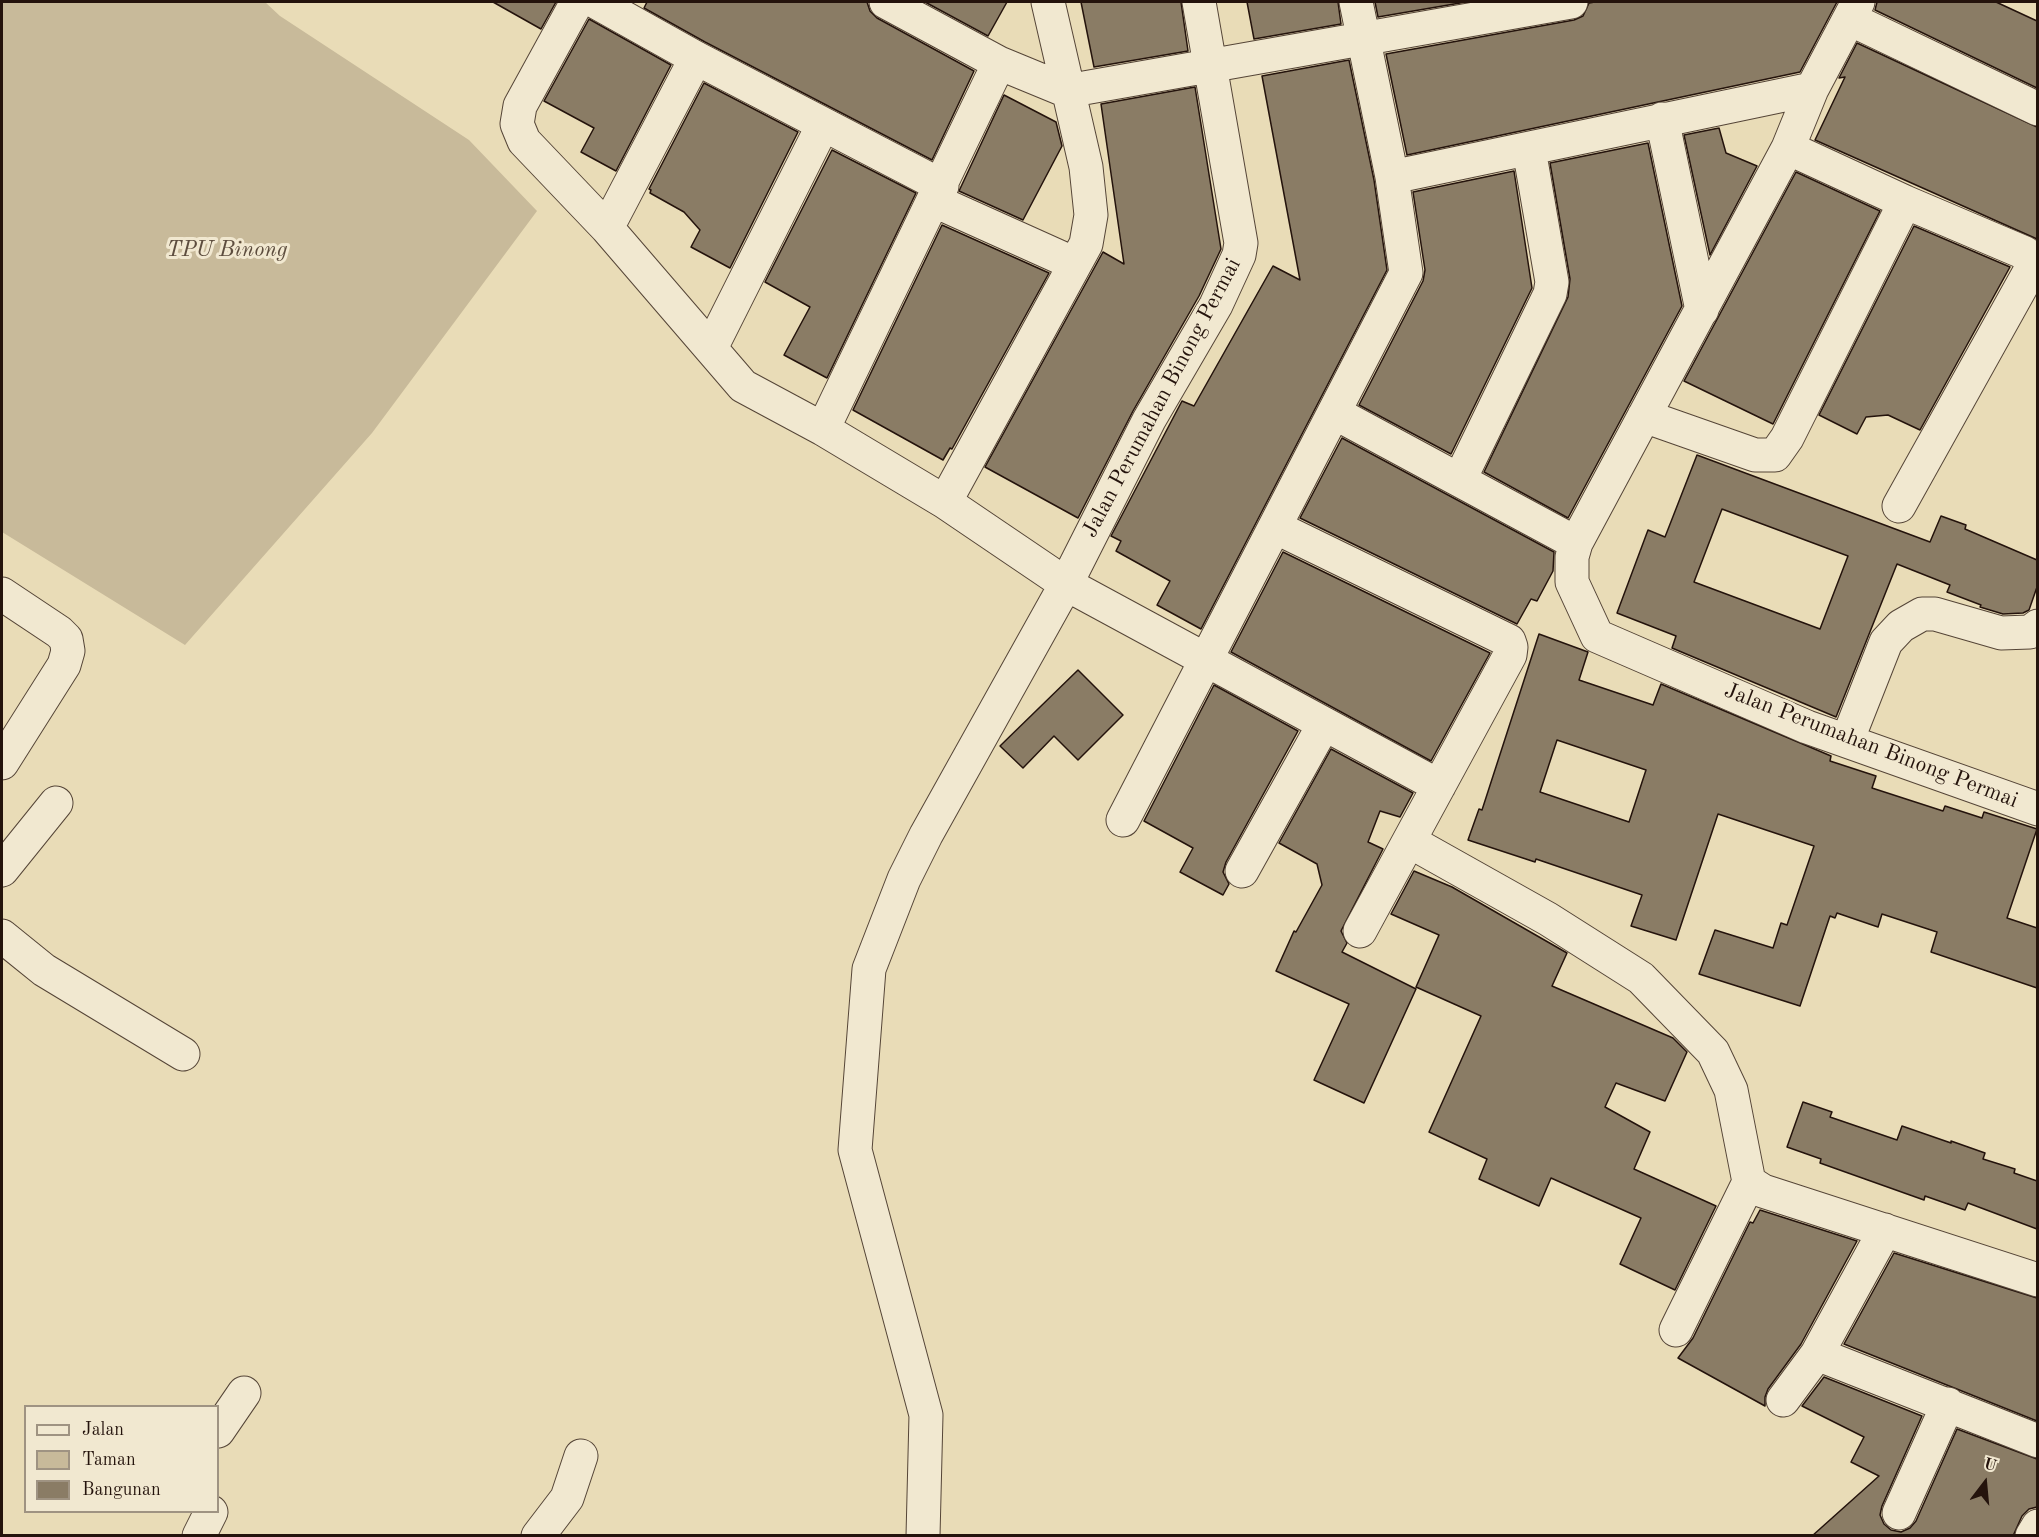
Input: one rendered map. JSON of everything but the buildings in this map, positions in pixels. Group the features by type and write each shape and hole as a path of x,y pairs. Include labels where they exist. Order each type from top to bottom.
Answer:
{"street":[{"path":"578,2 520,106 517,124 524,141 607,228 743,386 823,429 945,502 1066,584 1205,662 1439,786"},
{"path":"596,2 823,125 938,193 1075,264"},
{"path":"886,2 999,63 1067,91 1571,2"},
{"path":"945,502 1086,244 1091,215 1086,167 1048,2"},
{"name":"Jalan Perumahan Binong Permai","path":"923,1536 926,1415 855,1150 869,969 913,861 1066,584 1149,420 1216,304 1239,255 1241,243 1212,66 1199,2"},
{"path":"1123,820 1406,273 1392,177 1356,2"},
{"path":"1854,10 2037,109"},
{"name":"Jalan Perumahan Binong Permai","path":"1854,10 1812,89 1788,148 1576,543 1572,557 1572,582 1597,636 1808,727 2037,809"},
{"path":"607,228 696,58"},
{"path":"823,429 999,63"},
{"path":"1392,177 1812,89"},
{"path":"1662,119 1701,310"},
{"path":"711,348 823,125"},
{"path":"1788,148 1905,202 2025,253 2034,272 1899,506"},
{"path":"1460,479 1550,294 1552,282 1529,149"},
{"path":"1644,416 1755,455 1775,454 1787,438 1905,202"},
{"path":"1335,412 1576,543"},
{"path":"1275,527 1509,641 1510,655 1360,931"},
{"path":"2,594 59,632 66,639 68,651 64,665 2,763"},
{"path":"1847,741 1886,642 1900,626 1922,614 1935,614 2001,633 2030,632 2037,626"},
{"path":"1242,871 1324,724"},
{"path":"2,870 57,803"},
{"path":"1409,841 1548,919 1641,978 1713,1052 1731,1090 1749,1182 1676,1330"},
{"path":"2,936 44,970 183,1053"},
{"path":"1749,1182 1763,1191 2037,1280"},
{"path":"1783,1400 1817,1354 1885,1230"},
{"path":"1817,1354 2037,1441"},
{"path":"219,1430 244,1393"},
{"path":"1899,1513 1948,1404"},
{"path":"538,1536 567,1498 581,1456"},
{"path":"199,1536 210,1513"},
{"path":"2032,1536 2037,1526"}],"green space":[{"name":"TPU Binong","path":"2,2 265,2 280,16 469,140 537,211 372,433 185,645 2,532"}]}
